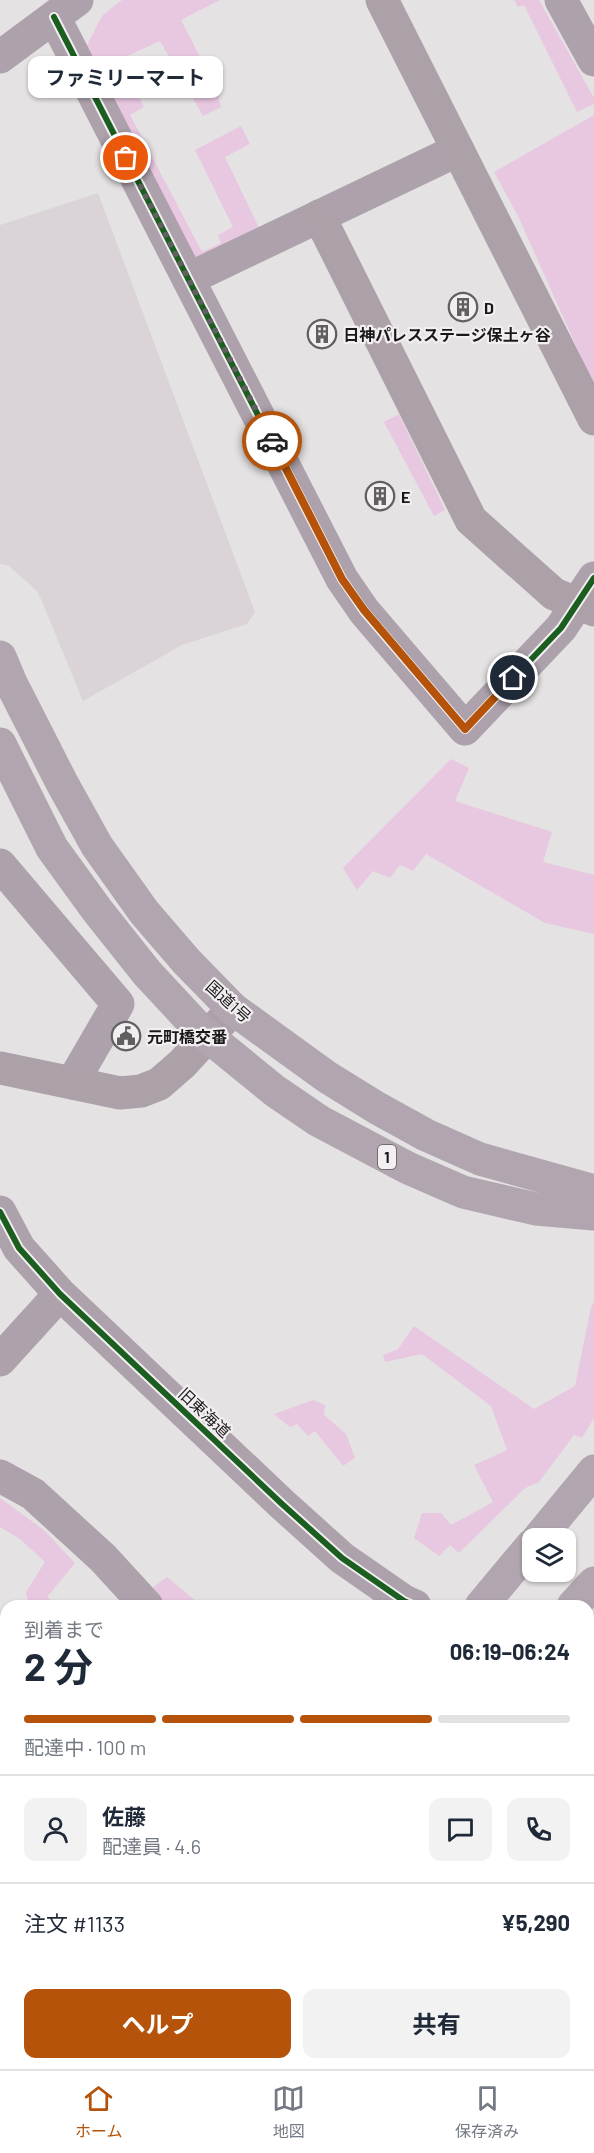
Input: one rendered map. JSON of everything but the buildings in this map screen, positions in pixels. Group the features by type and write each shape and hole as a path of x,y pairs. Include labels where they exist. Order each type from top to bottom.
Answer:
{"highway":[{"name":"国道1号","path":"0,657 57,773 97,846 144,912 187,962 233,1009 327,1077 426,1135 480,1159 594,1191"},
{"name":"1","path":"0,744 52,848 147,974 200,1030 275,1091 319,1121 408,1168 464,1192 536,1209 594,1214"},
{"path":"547,1528 594,1471"},
{"path":"486,1600 522,1557"},
{"path":"578,1600 594,1583"}],"street":[{"path":"382,0 594,419"},
{"path":"561,0 594,60"},
{"path":"0,57 65,9 188,279 342,579 364,610 465,729 561,628 585,607 594,578"},
{"path":"188,279 458,150"},
{"path":"320,216 471,520 554,594 585,607"},
{"path":"0,865 118,1004 72,1083"},
{"path":"0,1068 120,1093 141,1091 159,1084 182,1064 233,1009"},
{"name":"旧東海道","path":"0,1212 20,1248 60,1294 342,1558 406,1600"},
{"path":"0,1360 60,1294"},
{"path":"0,1476 33,1494 103,1558 142,1600"}],"shaded area":[{"path":"122,0 220,0 181,20 202,61 193,66 208,93 217,91 221,107 203,116 160,41 121,59 144,107 130,115 202,252 221,243 218,235 233,227 195,150 241,126 250,144 225,157 261,232 204,261 185,255 86,47 102,16"},
{"path":"514,0 539,0 594,98 594,104 577,112 524,5 518,7"},
{"path":"594,115 594,386 519,218 494,172"},
{"path":"98,193 255,612 247,624 182,645 83,701 38,592 9,566 0,564 0,225"},
{"path":"399,414 445,510 434,516 384,422"},
{"path":"451,759 469,768 455,801 552,832 543,862 594,875 594,934 545,923 426,854 413,871 400,865 390,878 373,871 357,890 343,868"},
{"path":"594,1302 594,1418 582,1438 574,1435 539,1482 525,1488 459,1553 450,1545 439,1556 414,1538 422,1513 441,1513 451,1525 493,1502 474,1465 507,1450 491,1406 422,1354 385,1362 383,1355 398,1349 414,1326 534,1409 575,1386 591,1307"},
{"path":"313,1400 325,1405 324,1415 346,1434 355,1458 343,1466 315,1431 308,1436 297,1424 290,1427 274,1414"},
{"path":"0,1498 44,1530 75,1563 47,1597 50,1600 28,1600 26,1592 45,1562 20,1539 0,1527"},
{"path":"167,1577 195,1600 156,1600 147,1592"}],"cycle path":[{"path":"54,17 342,579 364,611 465,729 561,628 594,578"},
{"path":"0,1212 19,1248 60,1294 342,1558 403,1600"}],"way so far":[{"path":"126,158 272,441"}],"place":[{"name":"ファミリーマート","path":"126,158"},
{"name":"D","path":"463,307"},
{"name":"日神パレスステージ保土ヶ谷","path":"322,334"},
{"name":"E","path":"380,496"},
{"name":"元町橋交番","path":"126,1036"}],"route":[{"path":"272,441 342,579 364,610 441,704 465,729 513,678"}]}
